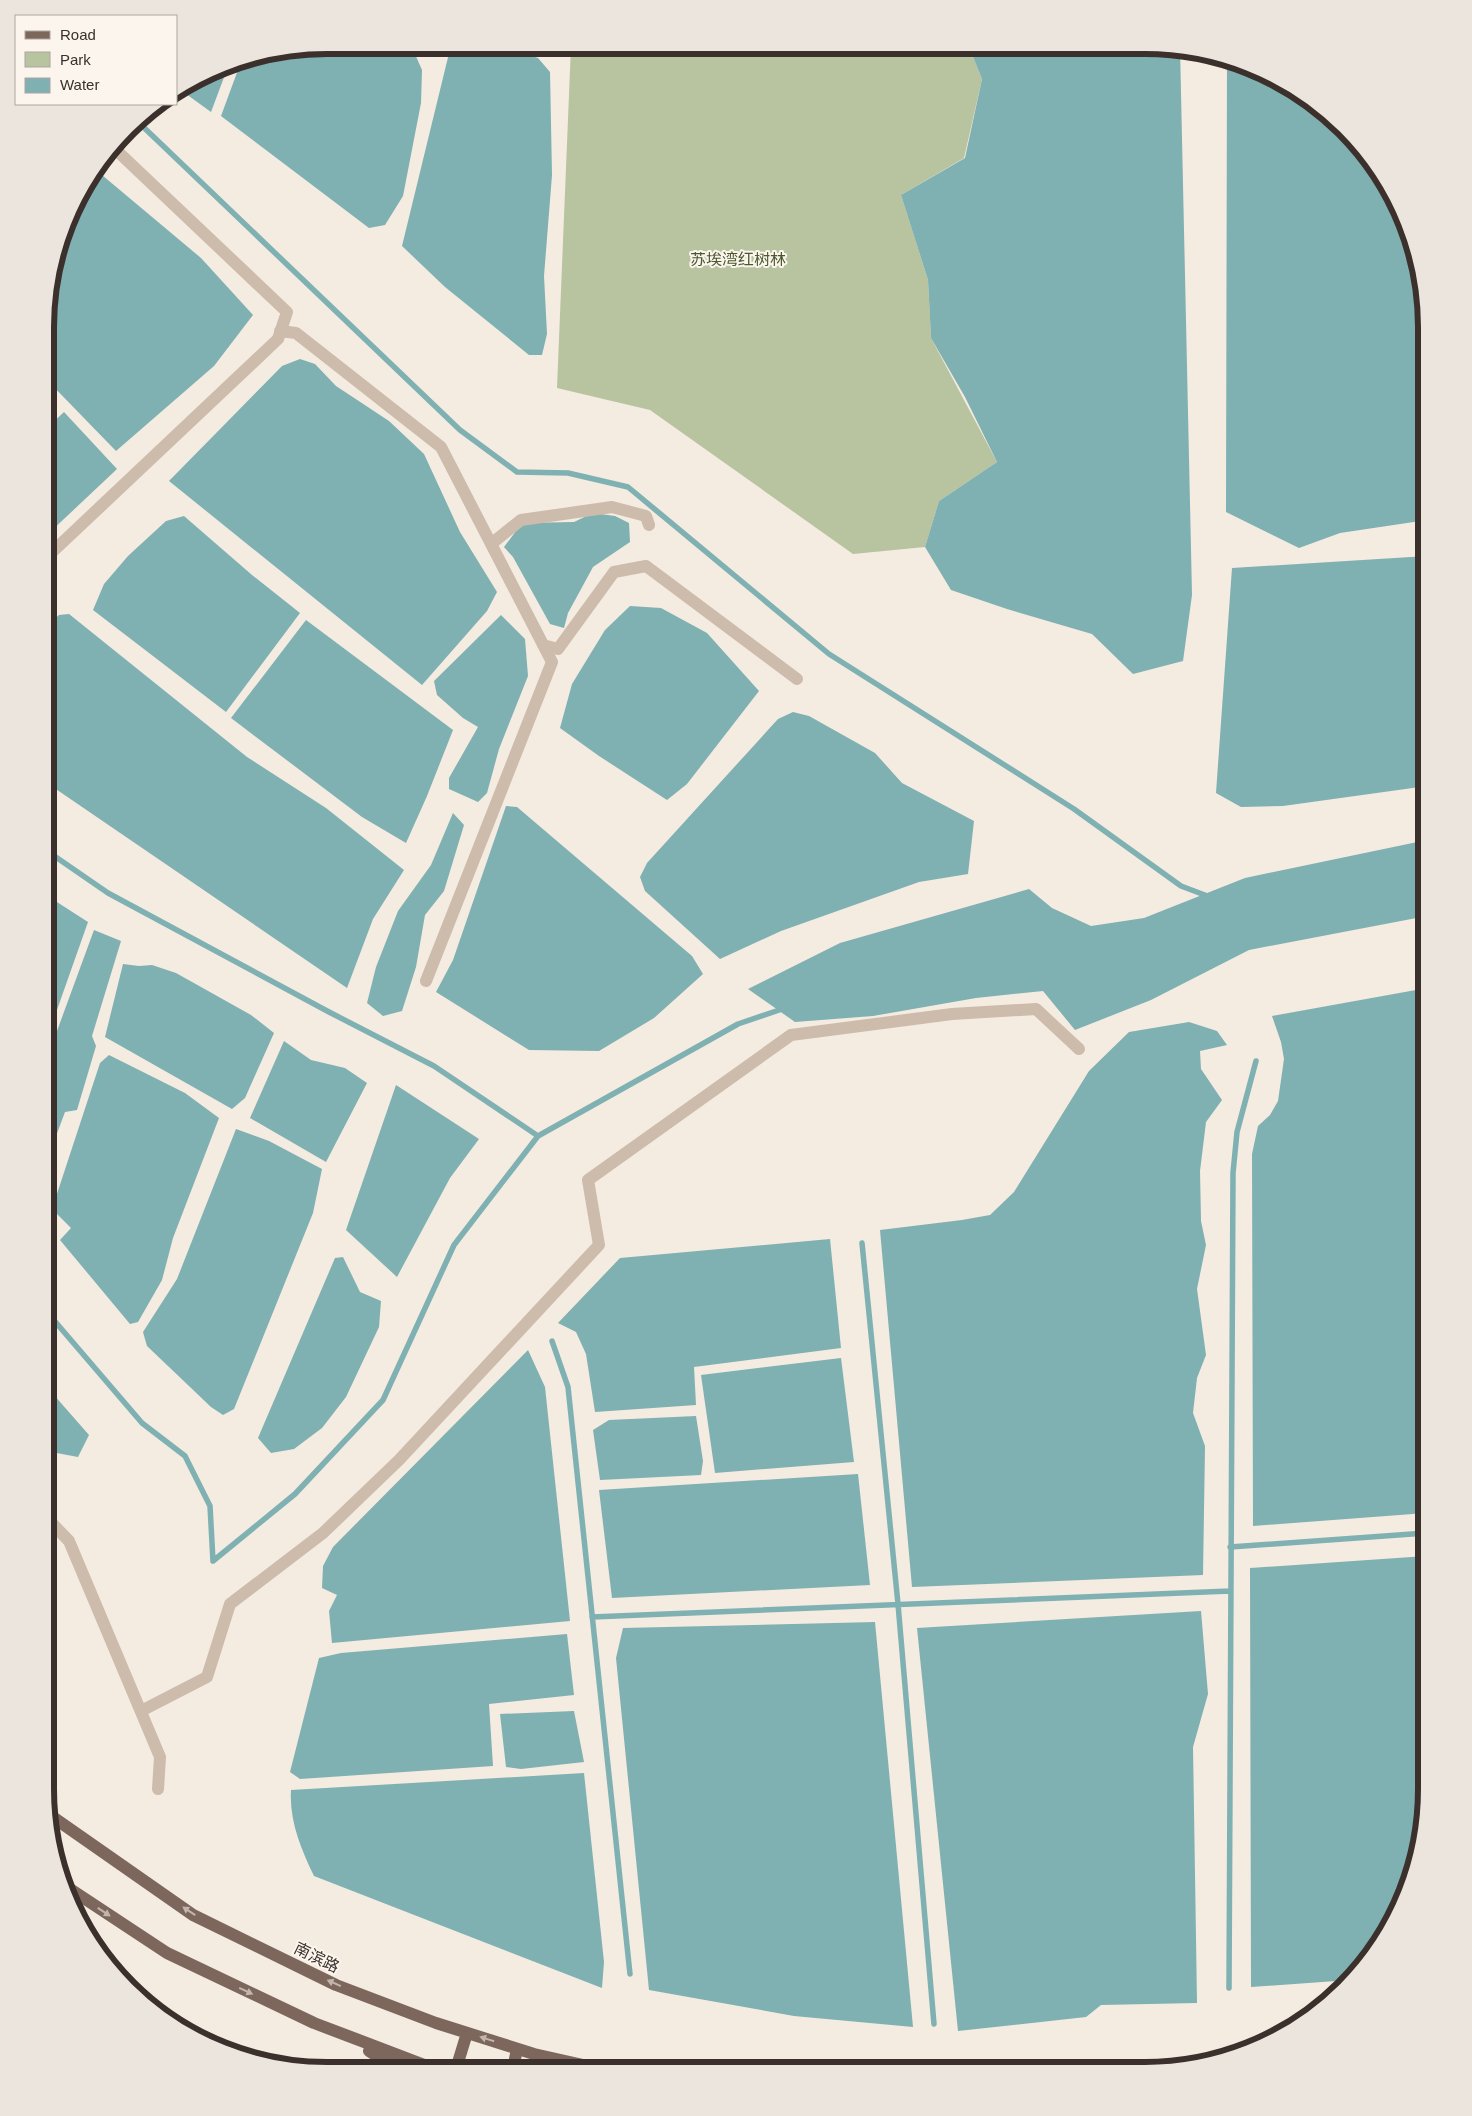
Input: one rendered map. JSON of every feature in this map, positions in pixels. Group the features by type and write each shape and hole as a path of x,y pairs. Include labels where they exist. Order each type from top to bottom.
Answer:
{"main road":[{"name":"南滨路","path":"55,1819 193,1915 336,1985 436,2023 517,2049 569,2062"},
{"path":"74,1892 167,1953 314,2023 416,2062"},
{"path":"337,2032 386,2062"},
{"path":"458,2062 468,2033"},
{"path":"514,2062 517,2049"}],"street":[{"path":"54,550 278,339 287,312 118,151"},
{"path":"280,331 296,333 441,447 552,662 426,981"},
{"path":"491,544 521,520 612,507 646,516 649,525"},
{"path":"543,645 558,649 614,572 646,566 797,679"},
{"path":"141,1711 207,1676 230,1604 324,1533 399,1460 599,1245 588,1180 791,1035 952,1014 1036,1010 1079,1049"},
{"path":"54,1525 69,1541 160,1757 158,1789"}],"green space":[{"name":"苏埃湾红树林","path":"571,54 972,54 982,79 964,158 901,195 928,280 931,338 997,462 939,501 925,547 853,554 650,410 557,388"}],"water":[{"path":"309,54 415,54 422,70 421,103 403,196 385,225 369,228 221,116 239,68 273,59"},
{"path":"449,54 526,54 538,58 550,72 552,175 544,276 547,334 542,355 529,355 445,287 402,246"},
{"path":"972,54 1163,54 1180,56 1192,595 1183,661 1133,674 1092,634 951,590 925,547 939,501 997,462 965,397 931,338 928,280 901,195 965,158 982,79"},
{"path":"1227,66 1282,90 1325,121 1351,147 1372,175 1382,190 1397,222 1409,256 1418,309 1418,521 1340,533 1299,548 1226,512"},
{"path":"225,74 211,112 185,93"},
{"path":"101,174 201,258 253,315 214,366 116,451 54,387 54,309 59,273 68,239 75,222 90,190"},
{"path":"300,359 315,364 336,386 389,421 424,454 460,532 497,592 487,611 422,685 169,481 282,366"},
{"path":"64,412 117,469 54,528 54,421"},
{"path":"593,513 615,516 629,523 630,542 593,567 568,613 564,628 550,624 513,557 504,547 522,523 574,522"},
{"path":"184,516 252,575 300,613 226,712 93,610 104,584 128,556 166,521"},
{"path":"1418,557 1418,787 1283,806 1241,807 1216,793 1232,568"},
{"path":"630,606 661,608 707,633 759,691 687,784 667,800 560,728 572,684 605,630"},
{"path":"69,614 247,757 326,808 404,870 373,919 347,988 54,788 54,620 59,615"},
{"path":"501,615 525,639 528,676 499,749 487,793 478,802 449,789 449,778 478,727 463,718 437,695 434,681"},
{"path":"306,620 453,730 406,843 362,817 231,718"},
{"path":"793,712 809,716 875,753 902,783 974,821 968,874 919,882 781,931 720,959 645,891 640,877 647,863 778,719"},
{"path":"506,806 517,807 692,956 703,974 654,1018 599,1051 529,1050 436,992 453,960"},
{"path":"453,813 464,825 444,891 425,915 416,967 402,1011 383,1016 367,1003 376,967 398,911 431,865"},
{"path":"1418,842 1418,918 1249,950 1151,1000 1075,1030 1043,991 976,998 873,1016 795,1022 748,989 840,943 1029,889 1052,908 1091,926 1144,918 1245,878"},
{"path":"54,900 88,922 54,1018"},
{"path":"94,930 121,941 92,1036 96,1046 77,1110 65,1112 54,1142 54,1039"},
{"path":"123,964 152,965 176,973 251,1015 274,1033 245,1098 232,1109 105,1037"},
{"path":"1418,990 1418,1514 1253,1526 1252,1154 1258,1126 1270,1115 1278,1101 1284,1059 1281,1042 1272,1016"},
{"path":"1189,1022 1217,1031 1227,1045 1200,1051 1201,1069 1222,1100 1206,1122 1200,1171 1201,1221 1206,1245 1197,1289 1206,1355 1197,1378 1193,1413 1205,1446 1203,1575 912,1587 880,1230 990,1215 1014,1192 1089,1071 1129,1032"},
{"path":"284,1041 311,1060 345,1068 367,1083 326,1162 250,1118"},
{"path":"109,1055 185,1093 219,1118 173,1238 162,1280 138,1322 130,1324 60,1240 71,1228 54,1211 54,1203 100,1063"},
{"path":"396,1085 479,1139 450,1178 397,1277 346,1230"},
{"path":"236,1129 269,1141 322,1169 313,1213 234,1409 223,1415 211,1407 147,1346 143,1332 177,1279"},
{"path":"830,1239 841,1348 694,1367 696,1405 595,1412 586,1354 576,1332 558,1323 620,1258"},
{"path":"343,1257 360,1292 381,1301 379,1327 346,1397 322,1428 294,1449 271,1453 258,1438 335,1258"},
{"path":"528,1350 545,1387 570,1621 332,1643 329,1611 337,1595 322,1588 323,1566 333,1547"},
{"path":"841,1358 854,1462 715,1473 701,1375"},
{"path":"54,1395 89,1435 78,1457 54,1452"},
{"path":"696,1416 703,1461 701,1475 600,1480 593,1430 609,1420"},
{"path":"858,1474 870,1585 612,1598 599,1490"},
{"path":"1418,1557 1418,1807 1413,1843 1404,1877 1382,1926 1362,1955 1339,1981 1251,1987 1250,1568"},
{"path":"1201,1611 1208,1694 1193,1747 1197,2003 1101,2005 1086,2017 958,2031 917,1628"},
{"path":"875,1622 913,2027 794,2016 649,1990 616,1658 623,1628"},
{"path":"567,1634 574,1695 489,1704 493,1766 300,1779 290,1772 319,1658 341,1653"},
{"path":"574,1711 584,1762 521,1769 506,1767 500,1714"},
{"path":"584,1773 604,1962 602,1988 314,1876 300,1845 292,1812 291,1790"}],"waterway":[{"path":"142,126 460,430 517,472 568,473 628,487 829,654 1074,809 1181,886 1210,897"},
{"path":"54,856 108,893 329,1012 434,1066 538,1136 738,1024 785,1008"},
{"path":"1229,1988 1233,1173 1237,1132 1256,1061"},
{"path":"54,1320 142,1423 185,1456 210,1506 213,1561 295,1494 383,1400 454,1245 538,1136"},
{"path":"862,1243 898,1604 934,2024"},
{"path":"552,1341 568,1387 630,1974"},
{"path":"1230,1547 1418,1534"},
{"path":"592,1617 1230,1591"}]}
